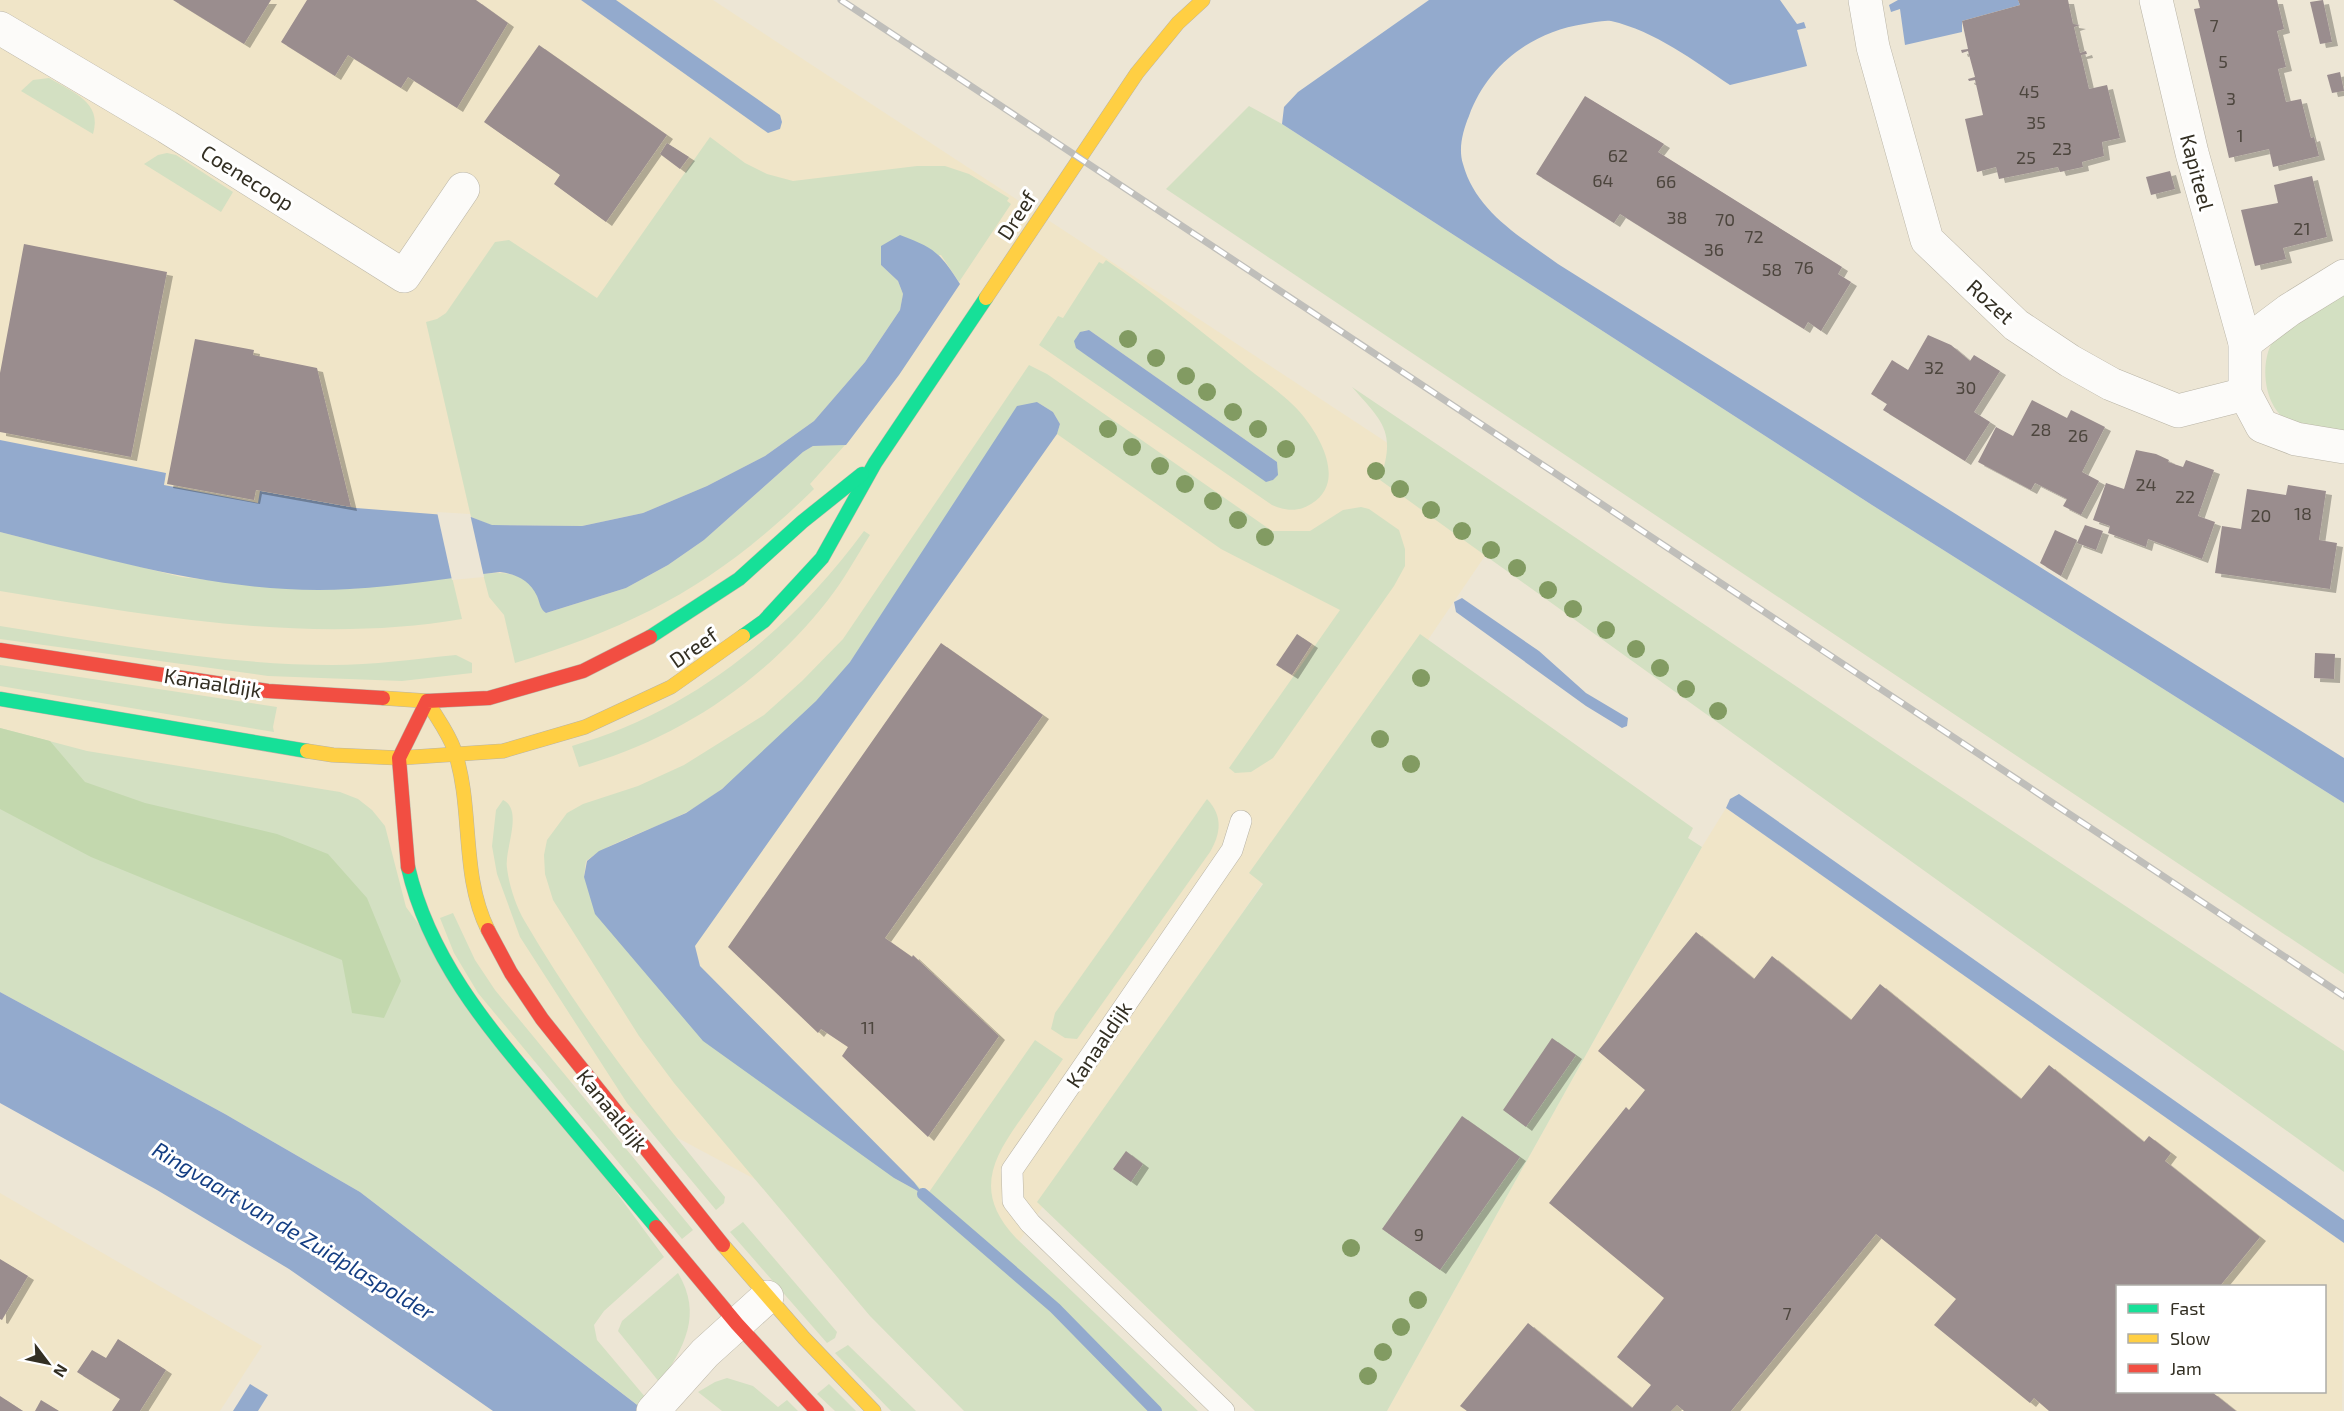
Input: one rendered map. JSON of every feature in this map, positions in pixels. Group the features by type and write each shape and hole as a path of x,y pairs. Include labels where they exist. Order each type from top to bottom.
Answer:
{"main road":[{"name":"Dreef","path":"456,755 503,750 585,727 671,687 718,656 764,621 793,592 822,558 875,463 1137,73 1178,24 1203,0"},
{"name":"Dreef","path":"427,701 489,698 583,671 630,649 681,619 739,579 802,522 875,463"},
{"name":"Kanaaldijk","path":"0,650 268,691 427,701"},
{"path":"0,699 333,755 399,758 456,755"},
{"name":"Kanaaldijk","path":"427,701 456,755 471,878 487,927 511,971 564,1048 767,1297 821,1358 874,1411"},
{"name":"Kanaaldijk","path":"427,701 399,758 405,855 414,893 433,942 456,981 497,1038 737,1324 817,1411"}],"street":[{"name":"Rozet","path":"1845,0 1873,47"},
{"name":"Rozet","path":"1865,0 1873,47 1927,240 2016,325 2070,361 2111,384 2178,411 2245,394"},
{"name":"Kapiteel","path":"2156,0 2192,153 2245,343"},
{"name":"Coenecoop","path":"0,28 167,127 404,276 463,189"},
{"path":"2344,276 2289,310 2245,343 2245,394 2262,426 2296,439 2344,447"},
{"path":"653,1411 661,1400 737,1324 767,1297"}],"lane":[{"name":"Kanaaldijk","path":"1224,1411 1030,1223 1013,1201 1012,1170 1232,850 1241,820"}],"shaded area":[{"path":"0,0 713,0 1508,522 980,1299 0,777"},
{"path":"1726,808 2344,1243 2342,1411 1387,1411 1702,847"},
{"path":"0,1193 262,1346 220,1411 0,1411"}],"green space":[{"path":"49,78 76,93 90,106 95,123 93,134 21,91 33,80"},
{"path":"1249,106 1282,124 1872,505 2344,803 2344,974 1166,189"},
{"path":"710,137 745,163 767,174 793,181 917,166 945,166 969,174 1009,198 1007,201 1011,204 959,282 941,255 881,265 898,281 903,294 900,310 865,362 814,421 765,456 707,486 643,513 582,526 491,525 471,517 426,322 446,313 495,242 509,240 597,298"},
{"path":"167,153 176,155 233,192 221,212 144,164 158,155"},
{"path":"1106,260 1175,310 1274,388 1297,409 1324,450 1329,474 1327,485 1321,496 1306,507 1297,509 1272,505 1039,345 1058,316 1063,318 1099,262 1103,264","holes":["1089,330 1277,462 1076,338 1083,331"]},
{"path":"2344,293 2344,437 2303,427 2290,422 2281,415 2273,406 2265,369 2271,344 2277,335"},
{"path":"1029,365 1047,374 1272,531 1310,531 1343,510 1361,507 1369,509 1399,530 1405,549 1405,566 1394,586 1273,758 1251,772 1235,773 1229,768 1340,610 1221,549 1057,434 1060,424 1053,412 1037,402 850,662 796,723 751,765 706,800 673,819 597,853 586,861 584,877 894,1178 921,1193 914,1182 927,1195 1035,1040 1063,1059 1002,1147 992,1177 991,1191 995,1206 1003,1222 1016,1238 1198,1411 964,1411 870,1316 674,1083 639,1036 553,900 545,874 544,855 547,840 567,813 583,804 638,786 684,765 764,715 802,681 843,639"},
{"path":"1352,387 1913,765 2344,1051 2344,1172 1380,480 1387,450 1384,429 1372,410"},
{"path":"845,445 810,484 814,489 779,522 711,575 640,615 602,632 515,663 504,615 489,597 483,574 499,573 522,578 534,588 541,608 546,613 626,588 668,565 704,540 803,452 813,446"},
{"path":"864,531 870,535 845,576 803,630 776,657 717,704 684,723 651,741 579,767 572,746 616,731 658,712 698,689 736,663 804,602"},
{"path":"0,532 181,577 284,588 350,589 452,577 462,619 404,626 347,629 289,628 173,618 0,591"},
{"path":"0,626 165,652 291,664 363,664 456,655 472,663 472,673 402,681 268,676 0,639"},
{"path":"1420,634 1693,828 1688,838 1702,847 1387,1411 1255,1411 1037,1202 1263,884 1249,873"},
{"path":"0,665 277,707 274,732 0,686"},
{"path":"0,728 87,751 340,792 358,799 372,810 385,826 406,907 664,1257 604,1311 594,1325 597,1340 646,1398 640,1407 360,1192 225,1114 0,992"},
{"path":"0,728 50,741 85,782 145,803 277,834 328,854 367,898 401,981 384,1018 352,1013 342,960 91,857 0,809"},
{"path":"1207,799 1216,812 1219,825 1210,852 1077,1039 1065,1038 1051,1029 1055,1013"},
{"path":"503,800 512,812 507,868 511,888 521,914 594,1029 644,1097 725,1197 724,1203 716,1210 627,1103 520,937 497,874 492,846 496,810"},
{"path":"453,913 475,960 495,990 693,1230 682,1239 478,993 454,953 440,918"},
{"path":"743,1222 837,1332 835,1338 827,1343 730,1232"},
{"path":"678,1273 685,1288 690,1317 683,1343 660,1383 618,1331 622,1321"},
{"path":"848,1345 916,1411 891,1411 835,1353"},
{"path":"727,1378 753,1386 778,1407 787,1400 798,1411 722,1411 698,1392"},
{"path":"829,1384 856,1411 835,1411 817,1394"}],"water":[{"path":"581,0 616,0 780,115 782,122 780,129 768,133"},
{"path":"1429,0 1780,0 1797,24 1804,22 1806,28 1797,30 1807,66 1730,85 1658,39 1611,21 1565,28 1529,43 1499,67 1487,82 1477,98 1465,127 1461,146 1463,164 1478,196 1502,222 1558,264 2344,758 2344,803 1872,505 1282,124 1284,107 1298,92"},
{"path":"1898,0 2018,0 2020,5 1962,21 1962,32 1905,45 1900,9 1891,12 1889,5"},
{"path":"900,235 936,253 960,284 899,375 846,445 813,446 803,452 704,540 668,565 626,588 546,613 541,608 531,586 517,576 500,572 350,589 305,590 261,587 217,582 129,565 0,532 0,440 166,473 164,485 258,503 260,491 356,508 471,517 492,525 582,526 643,513 707,486 765,456 814,421 865,362 900,310 903,294 898,281 881,265 881,246"},
{"path":"1089,330 1277,462 1278,475 1266,482 1076,348 1074,341 1080,332"},
{"path":"1037,402 1053,412 1060,424 1057,434 695,946 700,966 914,1182 923,1194 894,1178 703,1041 595,914 584,877 587,861 599,851 686,813 722,789 816,701 850,662 1017,406"},
{"path":"1462,598 1539,651 1586,693 1628,718 1627,726 1622,728 1586,706 1456,612 1454,602"},
{"path":"1739,794 2344,1220 2344,1243 1726,808 1730,799"},
{"name":"Ringvaart van de Zuidplaspolder","path":"0,992 225,1114 360,1192 645,1411 493,1411 289,1269 157,1190 0,1103"},
{"path":"250,1384 268,1395 258,1411 233,1411"}],"pier":[{"path":"437,512 470,514 484,577 452,580"}],"building":[{"path":"173,0 271,0 244,44"},
{"path":"307,0 476,0 508,23 457,108 408,77 401,88 348,55 335,76 281,42"},
{"path":"2018,0 2068,0 2073,24 2080,25 2074,27 2080,53 2086,51 2087,54 2081,55 2089,89 2107,85 2120,138 2102,142 2104,156 2082,162 2083,167 2060,172 2058,167 1999,179 1996,167 1977,172 1965,119 1983,115 1975,80 1969,81 1968,79 1975,77 1968,51 1962,53 1961,50 1968,49 1962,21 2020,5"},
{"path":"2198,0 2277,0 2284,29 2277,31 2286,67 2278,69 2286,102 2301,99 2311,138 2314,137 2319,156 2273,167 2269,149 2229,158 2194,9 2200,8"},
{"path":"2323,0 2332,42 2320,44 2310,2"},
{"path":"539,45 667,135 606,222 554,184 560,175 484,122"},
{"path":"2340,72 2344,91 2332,93 2327,75"},
{"path":"1585,96 1664,144 1658,152 1842,267 1838,274 1851,282 1821,331 1808,322 1804,329 1620,214 1614,223 1536,174"},
{"path":"667,143 689,157 680,169 660,154"},
{"path":"2170,171 2175,189 2151,195 2146,177"},
{"path":"2312,176 2327,237 2283,248 2286,259 2255,266 2241,210 2278,203 2274,185"},
{"path":"24,244 167,272 131,457 0,432 0,373"},
{"path":"1928,335 1951,345 1970,361 1974,355 2000,371 1974,412 1990,422 1965,461 1883,410 1887,404 1871,394 1892,360 1908,370"},
{"path":"195,339 254,350 253,355 317,368 351,507 256,490 254,500 167,484"},
{"path":"2032,400 2067,418 2071,410 2105,427 2082,472 2099,481 2081,515 2063,506 2067,499 2035,483 2031,490 1978,462 1996,427 2013,436"},
{"path":"2136,450 2156,454 2169,460 2168,462 2183,467 2186,460 2214,470 2198,516 2215,522 2202,559 2148,539 2146,547 2108,533 2110,526 2093,520 2106,483 2124,489"},
{"path":"2288,485 2326,491 2319,540 2337,543 2330,589 2215,573 2222,526 2241,529 2247,489 2286,495"},
{"path":"2085,525 2103,531 2096,550 2077,543"},
{"path":"2055,530 2077,540 2061,576 2040,563"},
{"path":"1297,634 1312,644 1292,675 1276,665"},
{"path":"941,643 1043,715 885,938 912,957 913,955 999,1036 928,1137 842,1056 848,1047 821,1029 818,1033 728,947"},
{"path":"2315,653 2335,654 2334,679 2314,678"},
{"path":"1696,932 1754,979 1772,956 1851,1020 1880,984 2021,1099 2049,1065 2144,1142 2149,1136 2171,1153 2165,1161 2260,1237 2221,1285 2116,1285 2116,1393 2213,1393 2236,1411 2049,1411 2034,1398 2030,1403 1934,1325 1956,1299 1876,1234 1731,1411 1684,1411 1677,1405 1671,1411 1467,1411 1460,1406 1528,1323 1632,1408 1651,1385 1617,1357 1664,1298 1549,1203 1626,1107 1629,1110 1645,1090 1598,1051"},
{"path":"1552,1038 1576,1055 1526,1127 1503,1110"},
{"path":"1462,1116 1520,1157 1440,1270 1382,1229"},
{"path":"1126,1151 1143,1164 1131,1182 1113,1169"},
{"path":"0,1259 28,1276 2,1320 0,1319"},
{"path":"118,1339 166,1370 140,1411 112,1411 120,1399 77,1372 92,1350 106,1358"},
{"path":"0,1396 23,1411 0,1411"},
{"path":"41,1400 59,1411 35,1411"}],"waterway":[{"path":"923,1194 1055,1308 1156,1411"}],"railway":[{"path":"841,0 2344,996"}],"traffic: fast":[{"path":"743,636 764,621 822,558 875,463 986,298"},
{"path":"650,637 739,579 802,522 862,474"},
{"path":"0,699 307,751"},
{"path":"408,867 417,900 430,931 462,989 502,1043 656,1227"}],"traffic: slow":[{"path":"986,298 1137,73 1178,23 1203,0"},
{"path":"307,751 333,755 399,758 503,751 585,727 671,687 743,636"},
{"path":"383,698 427,701 454,749 464,794 474,886 479,908 488,930"},
{"path":"723,1245 804,1338 874,1411"}],"traffic: jam":[{"path":"408,867 399,758 427,701 489,698 583,671 650,637"},
{"path":"0,650 268,691 383,698"},
{"path":"488,930 511,973 542,1019 723,1245"},
{"path":"656,1227 737,1324 817,1411"}]}
